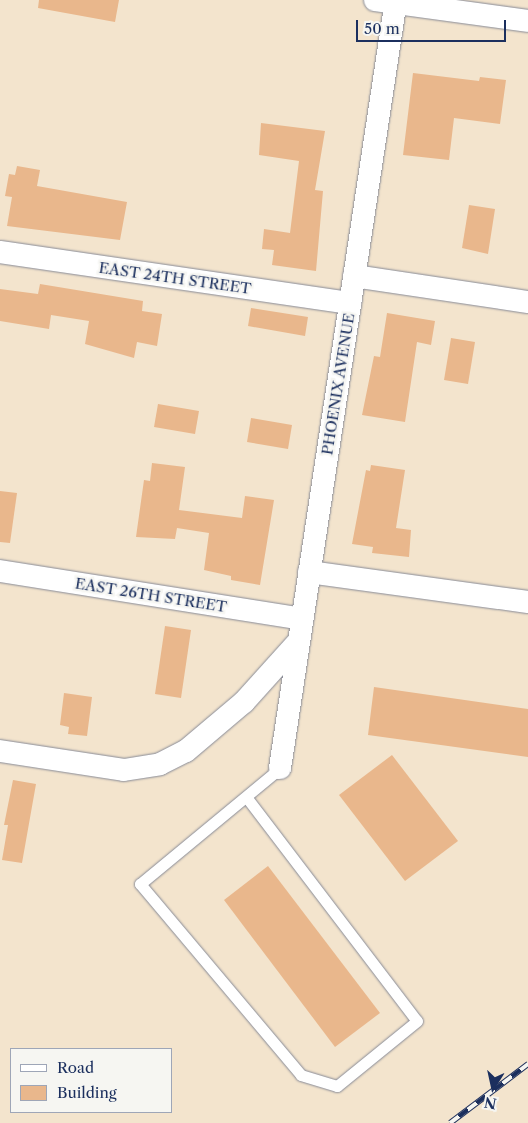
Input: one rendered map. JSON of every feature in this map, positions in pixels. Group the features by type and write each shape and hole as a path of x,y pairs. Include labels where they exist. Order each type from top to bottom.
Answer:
{"street":[{"path":"389,1 528,21"},
{"name":"PHOENIX AVENUE","path":"280,768 354,276 389,1"},
{"name":"EAST 24TH STREET","path":"0,252 350,303"},
{"path":"354,276 528,302"},
{"name":"EAST 26TH STREET","path":"0,571 302,619"},
{"path":"309,572 528,602"},
{"path":"0,751 124,770 160,764 186,751 244,702 298,642"}],"lane":[{"path":"247,798 418,1021 337,1086 301,1075 140,884 247,798 280,768"}],"building":[{"path":"39,0 119,0 115,22 38,8"},
{"path":"413,73 479,81 480,77 506,80 500,124 454,118 449,160 403,155"},
{"path":"261,123 325,131 315,190 323,191 316,271 272,265 274,250 262,249 264,229 290,233 299,161 259,155"},
{"path":"17,166 40,170 37,186 127,202 120,240 7,226 12,197 5,196 9,174 15,175"},
{"path":"469,205 495,209 488,254 462,248"},
{"path":"40,284 143,301 142,311 162,314 157,346 137,342 134,358 85,344 89,321 51,315 49,329 0,321 0,289 38,294"},
{"path":"251,308 308,317 305,336 248,326"},
{"path":"387,313 435,321 431,345 417,342 405,422 362,415 374,356 380,357"},
{"path":"451,338 475,342 468,384 444,380"},
{"path":"158,404 199,411 195,434 154,427"},
{"path":"251,418 292,425 288,449 247,442"},
{"path":"152,463 185,467 179,510 242,518 245,496 274,500 260,585 231,580 231,576 204,570 209,533 177,528 175,539 136,537 144,480 150,481"},
{"path":"371,465 405,470 396,528 411,530 409,557 372,553 373,547 352,544 366,470 370,471"},
{"path":"0,491 17,493 10,543 0,542"},
{"path":"165,626 191,630 181,698 155,694"},
{"path":"374,687 528,709 528,757 368,735"},
{"path":"64,693 92,697 87,736 68,734 69,727 60,725"},
{"path":"392,755 458,841 405,881 339,795"},
{"path":"13,780 36,784 22,863 2,860 8,825 4,825"},
{"path":"268,866 380,1013 335,1047 224,900"}],"railway":[{"path":"450,1123 528,1064"}]}
